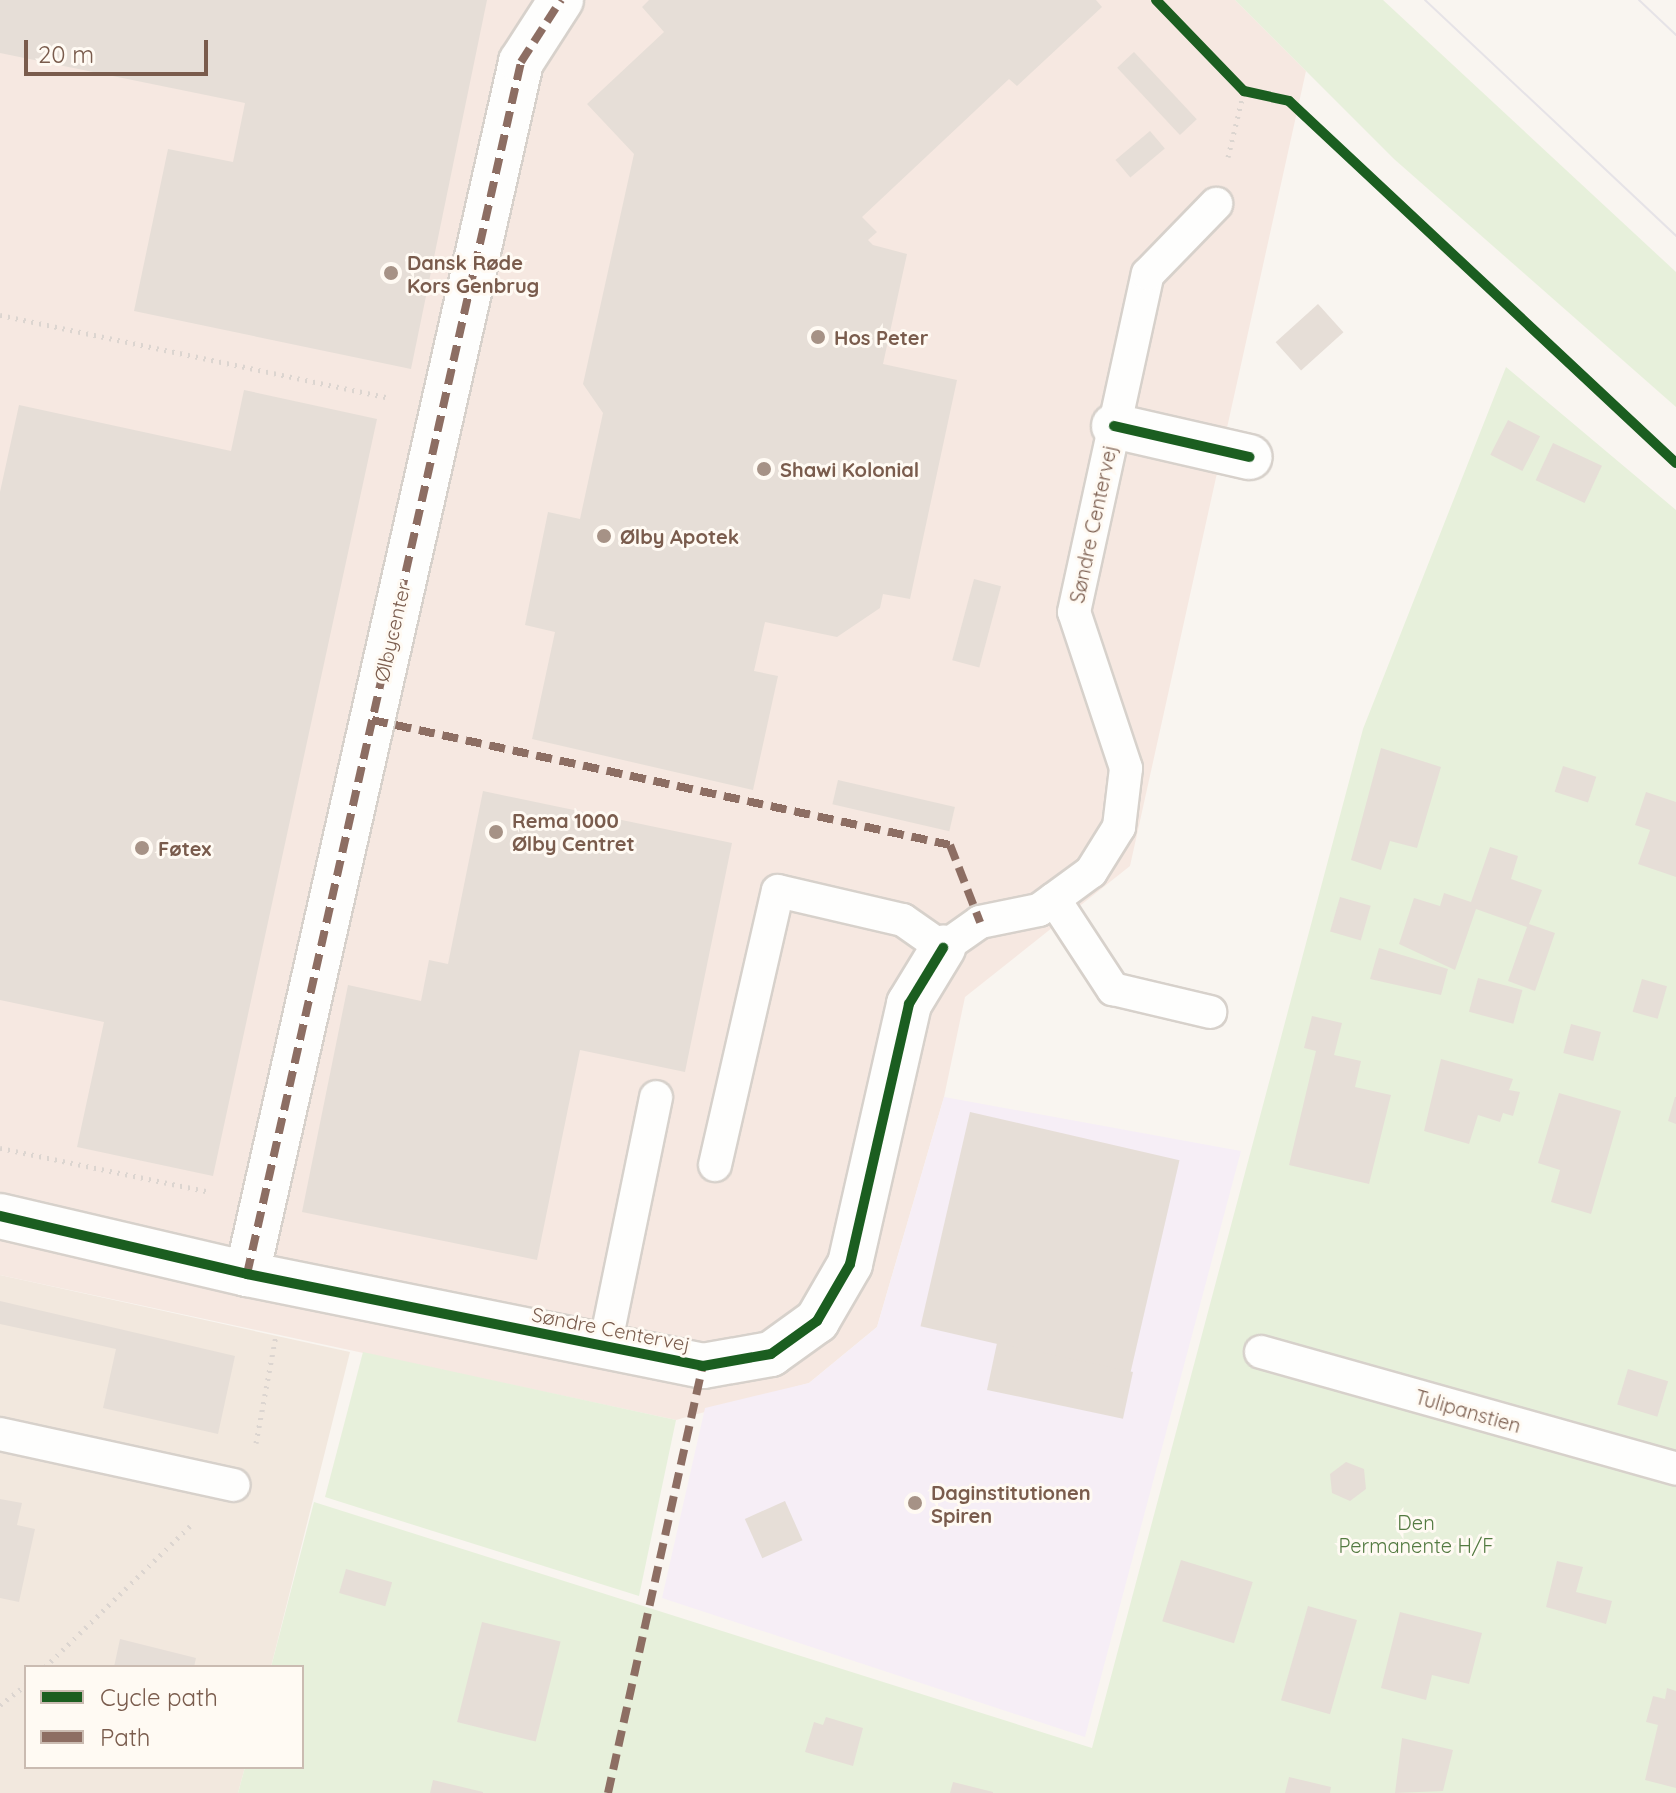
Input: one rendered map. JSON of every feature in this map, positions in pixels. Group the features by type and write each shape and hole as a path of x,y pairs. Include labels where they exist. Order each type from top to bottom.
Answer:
{"street":[{"name":"Ølbycenter","path":"247,1274 521,62 561,0"},
{"name":"Søndre Centervej","path":"1114,426 1249,457"},
{"name":"Søndre Centervej","path":"0,1216 247,1274 703,1366 771,1354 817,1321 850,1264 909,1004 943,948"}],"lane":[{"name":"Søndre Centervej","path":"943,948 980,922 1039,910 1091,872 1119,827 1126,768 1074,612 1148,274 1216,204"},
{"path":"715,1165 778,891 903,920 943,948"},
{"path":"1054,899 1113,989 1210,1012"},
{"path":"605,1346 656,1097"},
{"name":"Tulipanstien","path":"1261,1352 1676,1469"},
{"path":"0,1434 233,1485"}],"path":[{"path":"1233,80 1244,91 1259,94"},
{"path":"1216,204 1244,91"},
{"path":"0,315 442,409"},
{"path":"0,1148 262,1203"},
{"path":"0,1705 24,1687"}],"shaded area":[{"path":"0,0 1235,0 1306,71 1130,866 965,997 944,1097 877,1327 809,1383 676,1420 0,1275"},
{"name":"Daginstitutionen Spiren","path":"944,1097 1241,1151 1085,1737 662,1598 705,1408 809,1383 877,1327"},
{"path":"0,1275 350,1352 272,1665 24,1665 24,1769 244,1769 238,1793 0,1793"}],"green space":[{"path":"1235,0 1383,0 1676,272 1676,407 1394,159"},
{"name":"Den Permanente H/F","path":"1506,367 1676,510 1676,1793 238,1793 244,1769 304,1769 304,1665 272,1665 314,1502 1092,1748 1363,729"},
{"path":"363,1352 676,1420 639,1596 325,1497"}],"building":[{"path":"0,0 487,0 411,369 134,311 168,149 233,162 245,103 0,53"},
{"path":"649,0 1096,0 1102,7 1017,86 1009,79 862,217 877,232 868,240 873,245 907,254 883,364 957,380 910,599 883,594 880,608 837,637 765,622 754,671 778,676 753,790 532,739 555,632 525,625 548,512 580,519 603,413 583,384 634,154 587,104 664,32 642,7"},
{"path":"1134,52 1197,119 1180,135 1117,68"},
{"path":"1150,131 1165,149 1130,178 1116,160"},
{"path":"1318,304 1343,332 1301,370 1276,342"},
{"name":"Føtex","path":"244,390 377,419 213,1176 77,1147 104,1022 0,1000 0,492 19,405 231,451"},
{"path":"1508,420 1540,436 1522,471 1490,455"},
{"path":"1553,443 1602,466 1585,503 1536,480"},
{"path":"974,579 1001,586 979,667 952,660"},
{"path":"1381,748 1441,767 1417,848 1390,841 1381,870 1351,860"},
{"path":"1563,766 1596,777 1588,802 1555,792"},
{"path":"838,780 955,807 949,831 832,804"},
{"path":"483,791 732,843 685,1072 580,1050 537,1260 302,1212 348,985 421,1001 429,960 448,964"},
{"path":"1646,792 1676,802 1676,877 1638,864 1650,830 1635,825"},
{"path":"1490,847 1518,856 1511,879 1542,890 1529,924 1555,933 1535,991 1508,981 1527,927 1476,909 1455,970 1399,944 1414,898 1440,906 1444,893 1471,902"},
{"path":"1340,897 1371,906 1361,940 1330,932"},
{"path":"1379,948 1448,969 1441,995 1370,979"},
{"path":"1478,978 1522,990 1513,1024 1469,1012"},
{"path":"1642,979 1667,986 1658,1019 1633,1012"},
{"path":"1312,1016 1342,1023 1334,1055 1361,1061 1355,1087 1391,1095 1369,1184 1289,1165 1316,1051 1304,1048"},
{"path":"1571,1024 1601,1032 1593,1061 1563,1053"},
{"path":"1441,1059 1513,1079 1509,1090 1520,1092 1513,1116 1503,1113 1500,1122 1478,1115 1469,1144 1424,1131"},
{"path":"1559,1093 1621,1111 1591,1214 1551,1202 1560,1170 1538,1163"},
{"path":"1676,1097 1676,1124 1668,1121"},
{"path":"970,1112 1179,1160 1130,1375 921,1326"},
{"path":"0,1301 235,1356 218,1434 103,1408 116,1349 0,1324"},
{"path":"997,1343 1133,1372 1123,1419 987,1390"},
{"path":"1628,1369 1668,1381 1657,1417 1617,1404"},
{"path":"1346,1462 1364,1469 1366,1489 1350,1501 1332,1493 1330,1474"},
{"path":"0,1499 22,1503 17,1525 35,1529 19,1602 0,1598"},
{"path":"785,1501 802,1540 762,1558 745,1519"},
{"path":"1181,1560 1253,1582 1234,1643 1162,1621"},
{"path":"1557,1561 1583,1567 1576,1592 1612,1601 1606,1624 1546,1607"},
{"path":"346,1569 392,1582 385,1606 339,1593"},
{"path":"1308,1606 1357,1620 1330,1714 1281,1700"},
{"path":"1400,1612 1482,1633 1469,1684 1432,1675 1426,1700 1381,1688"},
{"path":"482,1622 561,1642 536,1742 457,1722"},
{"path":"120,1639 196,1658 194,1665 114,1665"},
{"path":"1667,1688 1676,1691 1676,1788 1645,1780 1658,1725 1646,1722 1653,1696 1665,1699"},
{"path":"826,1717 863,1728 853,1766 805,1752 814,1722 823,1725"},
{"path":"1402,1738 1453,1750 1443,1791 1395,1793"},
{"path":"1289,1777 1331,1787 1330,1793 1285,1793"},
{"path":"433,1780 483,1792 483,1793 430,1793"},
{"path":"953,1782 993,1792 993,1793 950,1793"}],"tram line":[{"path":"1425,0 1676,236"},
{"path":"1639,0 1676,35"}],"marked path":[{"path":"247,1274 521,62 561,0"},
{"path":"372,720 950,845 980,922"},
{"path":"608,1793 703,1366"}],"cycle path":[{"path":"1156,0 1244,91 1289,101 1676,463"},
{"path":"1114,426 1249,457"},
{"path":"0,1216 247,1274 703,1366 771,1354 817,1321 850,1264 909,1004 943,948"}],"place":[{"name":"Dansk Røde Kors Genbrug","path":"391,273"},
{"name":"Hos Peter","path":"818,337"},
{"name":"Shawi Kolonial","path":"764,469"},
{"name":"Ølby Apotek","path":"604,536"},
{"name":"Rema 1000 Ølby Centret","path":"496,832"},
{"name":"Føtex","path":"142,848"},
{"name":"Daginstitutionen Spiren","path":"915,1503"}]}
